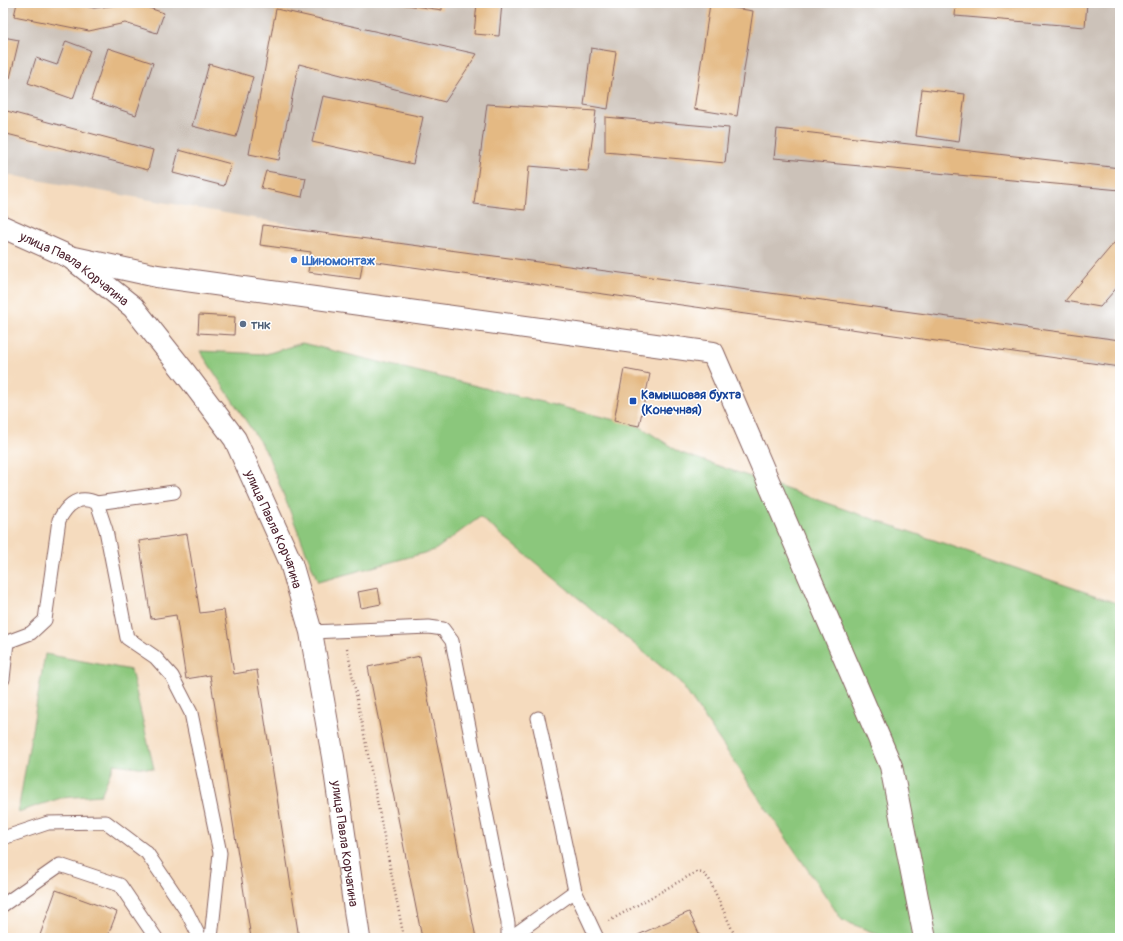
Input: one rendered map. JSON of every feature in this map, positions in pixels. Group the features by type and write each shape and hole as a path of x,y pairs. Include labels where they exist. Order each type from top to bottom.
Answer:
{"street":[{"name":"улица Павла Корчагина","path":"3,227 70,257 133,307 235,439 291,563 311,632 333,757 359,938"},
{"path":"70,257 157,276 713,353 891,766 925,938"}],"lane":[{"path":"3,679 7,642 31,633 45,620 58,520 66,508 77,500 90,500 97,503 174,492"},
{"path":"97,503 106,530 127,638 154,657 172,676 191,713 220,853 211,938"},
{"path":"311,632 429,627 443,629 452,640 508,923 509,938"},
{"path":"538,718 575,891 595,934"},
{"path":"3,838 48,823 106,822 147,853 187,912 200,938"},
{"path":"3,905 60,865 120,885 156,938"},
{"path":"509,938 575,891"}],"path":[{"path":"344,630 404,938"},
{"path":"595,934 696,872 703,873 709,879 736,938"}],"shaded area":[{"path":"3,3 1120,3 1120,371 3,174"}],"green space":[{"path":"302,343 639,426 681,453 1120,604 1120,938 887,938 842,920 680,682 480,517 435,550 318,582 267,453 200,351 266,354"},
{"path":"45,654 131,670 154,769 114,764 101,795 61,798 18,812"}],"building":[{"path":"17,3 71,3 94,8 134,3 164,13 157,33 125,23 89,31 14,16"},
{"path":"393,3 442,3 442,10"},
{"path":"477,3 502,3 499,36 474,34"},
{"path":"956,3 1087,3 1085,27 955,16"},
{"path":"710,4 753,11 737,116 694,109"},
{"path":"276,9 477,54 445,102 299,64 279,160 249,154"},
{"path":"3,37 19,40 10,78 3,77"},
{"path":"66,41 90,50 73,99 28,83 36,58 57,65"},
{"path":"108,48 153,63 136,115 91,100"},
{"path":"591,48 616,52 608,109 584,105"},
{"path":"209,64 253,77 236,137 192,126"},
{"path":"922,89 965,94 959,142 916,136"},
{"path":"323,96 423,117 413,164 312,142"},
{"path":"487,104 596,111 588,171 529,166 525,210 474,204"},
{"path":"3,110 153,150 148,170 3,133"},
{"path":"605,117 729,128 725,163 605,152"},
{"path":"777,129 1120,168 1120,190 774,158"},
{"path":"179,150 231,164 224,186 173,173"},
{"path":"266,171 306,178 302,197 261,188"},
{"path":"263,225 1120,340 1120,367 363,260 360,279 308,272 311,252 260,245"},
{"path":"1120,236 1120,284 1100,307 1065,301"},
{"path":"199,315 235,317 234,335 198,333"},
{"path":"624,369 650,374 639,426 614,421"},
{"path":"187,534 200,613 224,610 234,674 257,670 299,938 251,938 210,675 186,679 176,615 151,619 139,541"},
{"path":"378,588 381,604 361,608 358,592"},
{"path":"420,656 476,938 422,938 368,667"},
{"path":"56,890 117,912 107,938 39,938"},
{"path":"689,912 701,938 640,938 638,935"}],"place":[{"name":"Шиномонтаж","path":"294,260"},
{"name":"тнк","path":"243,324"},
{"name":"Камышовая бухта (Конечная)","path":"633,401"}]}
